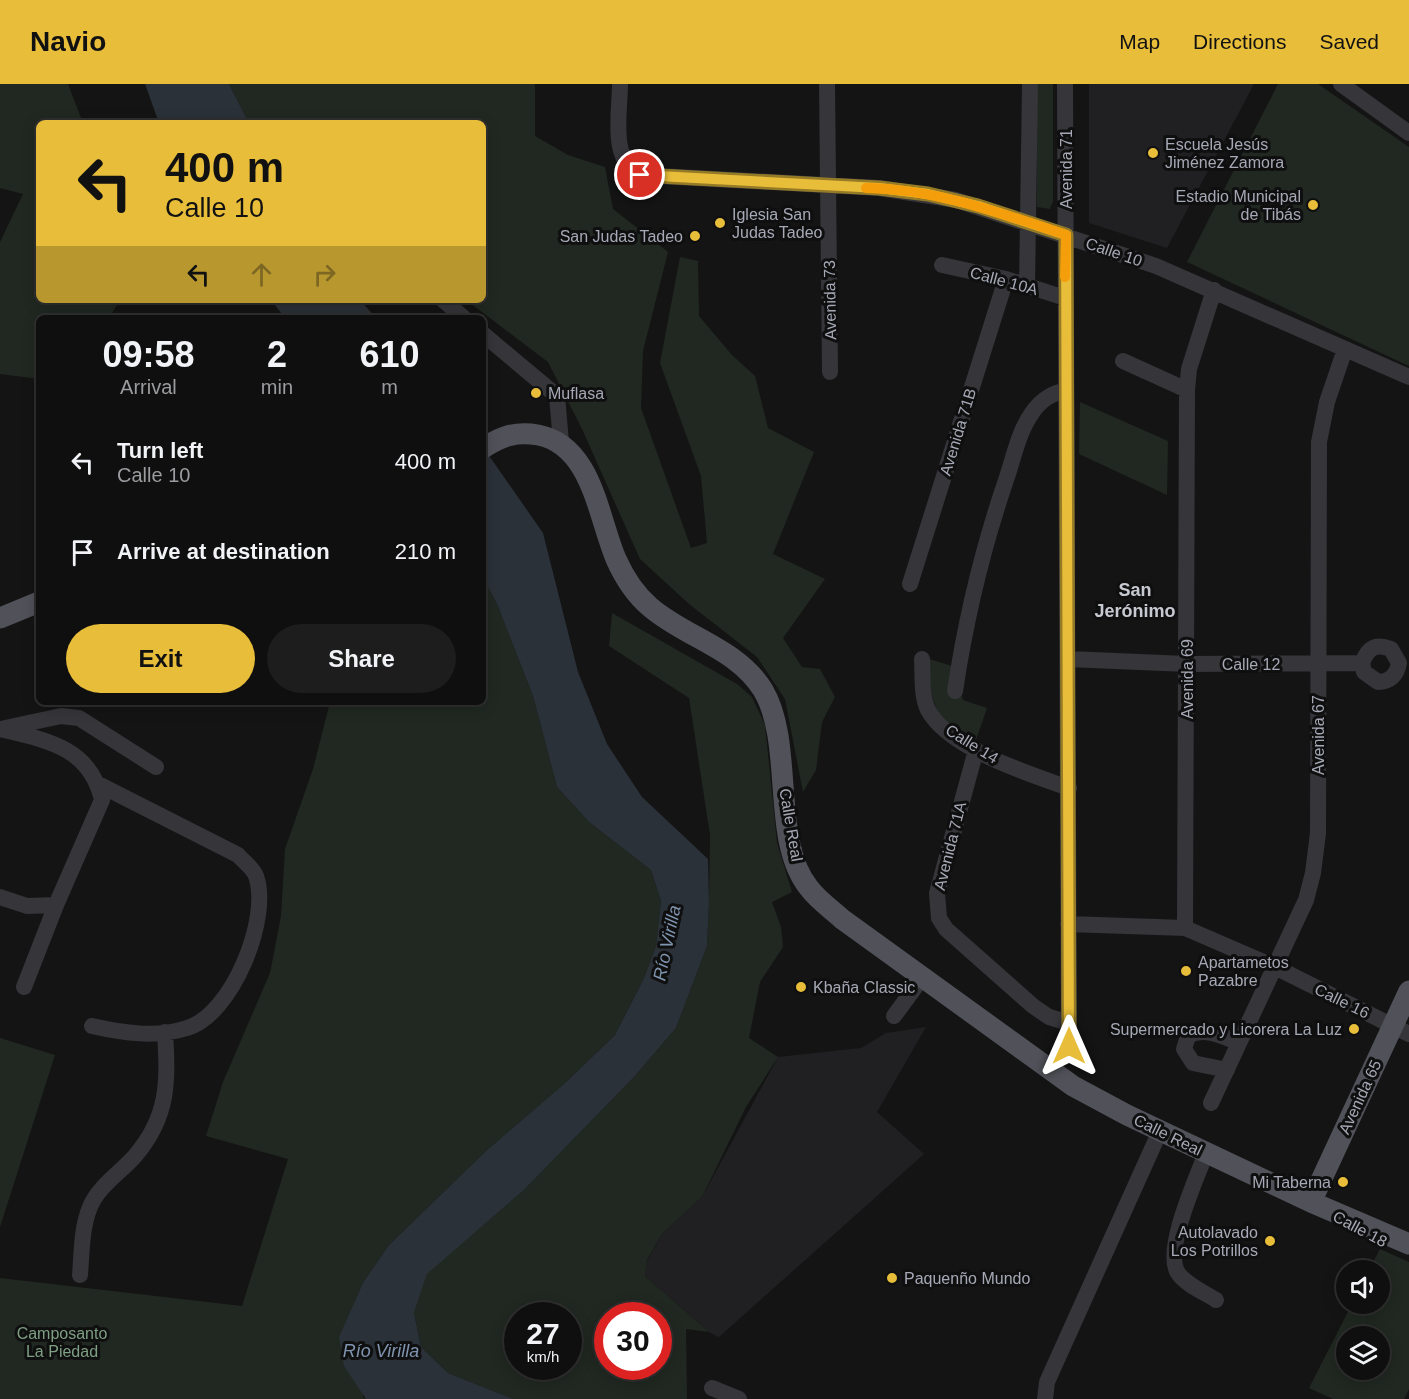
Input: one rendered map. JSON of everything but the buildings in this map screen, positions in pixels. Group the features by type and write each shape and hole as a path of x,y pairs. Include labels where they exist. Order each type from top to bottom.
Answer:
{"main road":[{"path":"490,444 517,432 544,436 561,442"},
{"name":"Calle Real","path":"561,442 572,454 588,481 611,546 631,586 650,607 736,660 762,690 774,714 786,817 795,860 808,887 842,919 1073,1086 1206,1153 1409,1244"},
{"path":"0,618 36,603"},
{"name":"Avenida 65","path":"1311,1202 1401,1030 1409,991"}],"street":[{"name":"Calle 10","path":"620,84 620,151 627,166 640,175 879,188 928,194 978,206 1156,266 1409,377"},
{"name":"Avenida 73","path":"827,84 830,372"},
{"path":"1027,286 1030,84"},
{"name":"Avenida 71","path":"1065,84 1069,1046"},
{"path":"1341,84 1409,133"},
{"name":"Calle 10A","path":"942,265 1006,279 1065,298"},
{"name":"Avenida 71B","path":"910,584 1006,279"},
{"name":"Avenida 69","path":"1185,928 1187,390 1189,369 1214,291"},
{"path":"446,303 460,315"},
{"path":"486,337 557,396 561,442"},
{"name":"Avenida 67","path":"1210,1103 1306,900 1313,873 1318,833 1318,442 1327,402 1345,349"},
{"path":"1123,361 1187,390"},
{"path":"955,691 969,602 988,532 1026,424 1039,404 1053,394 1065,391"},
{"name":"Calle 14","path":"922,659 924,700 928,709 944,728 976,750 1005,765 1069,788"},
{"name":"Calle 12","path":"1068,660 1187,664 1362,663"},
{"path":"1,729 61,716 80,718 156,767"},
{"path":"1,729 41,739 70,750 98,784 102,800 56,905 24,987"},
{"name":"Avenida 71A","path":"976,750 938,893 939,918 946,929 1033,1006 1049,1017 1069,1023"},
{"path":"92,1026 126,1034 165,1032 189,1028 210,1014 230,989 250,951 261,907 255,874 238,855 98,784"},
{"path":"0,897 27,906 56,905"},
{"name":"Calle 16","path":"1068,924 1185,928 1275,968 1401,1030"},
{"path":"894,1016 922,978"},
{"path":"80,1275 85,1225 93,1200 135,1156 155,1128 165,1101 168,1075 165,1032"},
{"path":"1227,1070 1193,1063 1184,1049 1185,1042 1188,1036 1199,1032 1239,1043"},
{"path":"1045,1399 1047,1382 1160,1131"},
{"path":"1206,1153 1179,1230 1174,1263 1177,1272 1188,1282 1216,1300"},
{"name":"Calle 18","path":"1311,1202 1409,1255"},
{"path":"712,1388 738,1399"}],"shaded area":[{"name":"Escuela Jesús Jiménez Zamora","path":"1089,84 1254,84 1167,248 1089,223"},
{"path":"926,1027 877,1112 924,1154 719,1337 709,1332 645,1276 647,1261 662,1234 702,1197 778,1057 861,1048 886,1033"}],"green space":[{"path":"0,84 68,84 82,120 36,120 36,303 118,303 111,315 36,315 36,379 0,374 0,242 23,194 0,188"},
{"path":"229,84 535,84 535,136 568,155 605,167 613,209 668,252 643,351 641,408 691,548 707,543 701,476 660,363 680,257 698,261 699,316 732,355 755,376 768,428 814,452 773,554 825,579 783,638 802,667 820,669 835,697 822,722 816,770 803,792 785,699 757,657 689,604 640,559 582,429 548,362 470,303 486,303 486,120 247,120"},
{"path":"1037,84 1053,84 1053,201 1050,209 1037,207"},
{"name":"Estadio Municipal de Tibás","path":"1278,84 1318,84 1409,147 1409,366 1187,262"},
{"path":"1080,402 1168,441 1167,495 1079,454"},
{"name":"Camposanto La Piedad","path":"486,584 497,604 533,696 557,787 589,822 651,870 661,901 656,946 644,978 615,1035 565,1083 487,1150 389,1245 364,1281 363,1397 366,1399 0,1399 0,1278 242,1306 288,1159 206,1136 223,1082 270,973 281,916 285,849 313,769 329,705 486,705"},
{"path":"612,613 737,684 752,697 765,725 777,843 792,892 772,902 781,927 783,947 760,982 749,1038 778,1057 746,1107 702,1197 662,1234 647,1260 645,1276 709,1332 686,1329 687,1399 513,1399 448,1373 421,1347 414,1313 427,1273 524,1190 634,1077 676,1028 707,946 709,902 710,835 689,698 609,646"},
{"path":"926,658 952,666 963,700 987,708 975,743 949,724 937,708 933,699"},
{"path":"0,1038 55,1055 0,1227"},
{"path":"1380,1249 1409,1262 1409,1389 1404,1399 1333,1399 1309,1388 1336,1335 1336,1380 1390,1380 1390,1326 1341,1326 1347,1314 1390,1314 1390,1260 1374,1260"}],"water":[{"path":"145,84 229,84 247,120 158,120"},
{"path":"273,303 363,303 373,315 283,315"},
{"name":"Río Virilla","path":"486,451 543,533 578,672 607,744 642,797 708,859 707,946 676,1028 634,1077 524,1190 427,1274 414,1313 421,1347 448,1373 513,1399 366,1399 344,1366 339,1337 364,1281 389,1245 487,1150 565,1083 615,1035 644,978 656,946 661,901 651,870 589,822 557,787 533,696 497,604 486,584"}],"slow traffic":[{"path":"866,188 904,190 956,200 1066,235 1065,277"}],"place":[{"name":"Escuela Jesús Jiménez Zamora","path":"1153,153"},
{"name":"Estadio Municipal de Tibás","path":"1313,205"},
{"name":"Iglesia San Judas Tadeo","path":"720,223"},
{"name":"San Judas Tadeo","path":"695,236"},
{"name":"Muflasa","path":"536,393"},
{"name":"Apartametos Pazabre","path":"1186,971"},
{"name":"Kbaña Classic","path":"801,987"},
{"name":"Supermercado y Licorera La Luz","path":"1354,1029"},
{"name":"Mi Taberna","path":"1343,1182"},
{"name":"Autolavado Los Potrillos","path":"1270,1241"},
{"name":"Paquenño Mundo","path":"892,1278"}],"district":[{"name":"San Jerónimo","path":"1135,600"}],"route":[{"path":"640,175 904,190 978,206 1066,235 1069,1046"}]}
